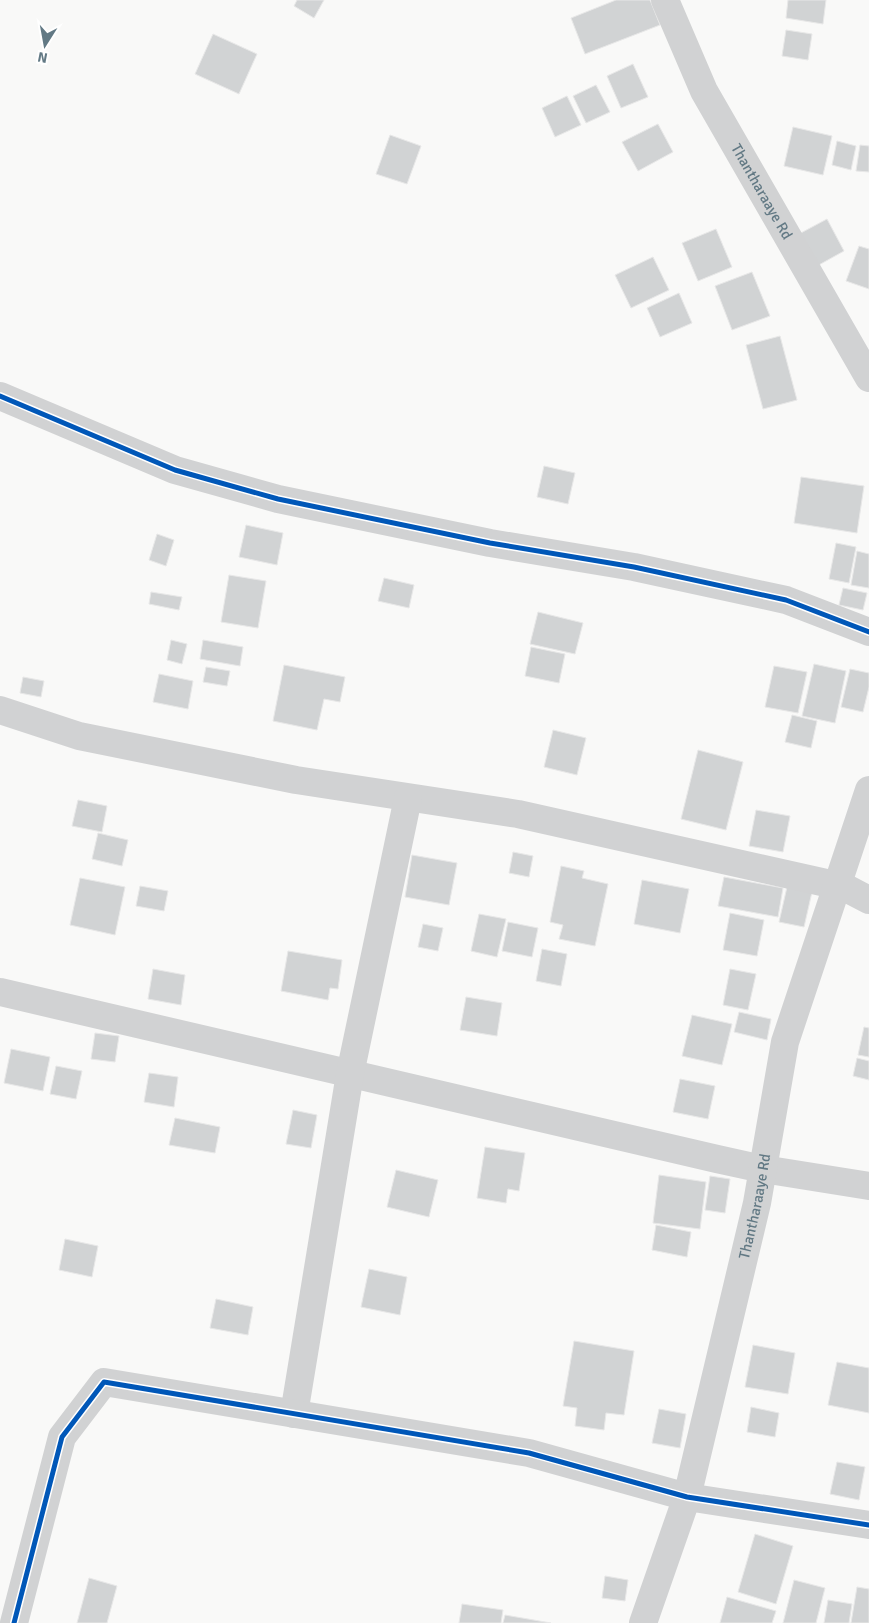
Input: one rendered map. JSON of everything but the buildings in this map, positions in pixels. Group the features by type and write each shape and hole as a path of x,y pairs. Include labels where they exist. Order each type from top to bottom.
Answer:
{"street":[{"name":"Thantharaaye Rd","path":"665,0 704,91 869,378"},
{"path":"0,396 175,470 278,499 490,543 634,567 786,600 869,632"},
{"path":"0,710 79,736 296,780 518,814 844,887 869,900"},
{"name":"Thantharaaye Rd","path":"643,1623 687,1497 757,1203 785,1042 869,790"},
{"path":"294,1414 350,1074 408,798"},
{"path":"0,992 763,1169 869,1186"},
{"path":"14,1623 62,1437 104,1382 529,1453 687,1497 869,1525"}],"cycle path":[{"path":"0,396 175,470 278,499 490,543 634,567 786,600 869,632"},
{"path":"14,1623 62,1437 104,1382 529,1453 687,1497 869,1525"}]}
